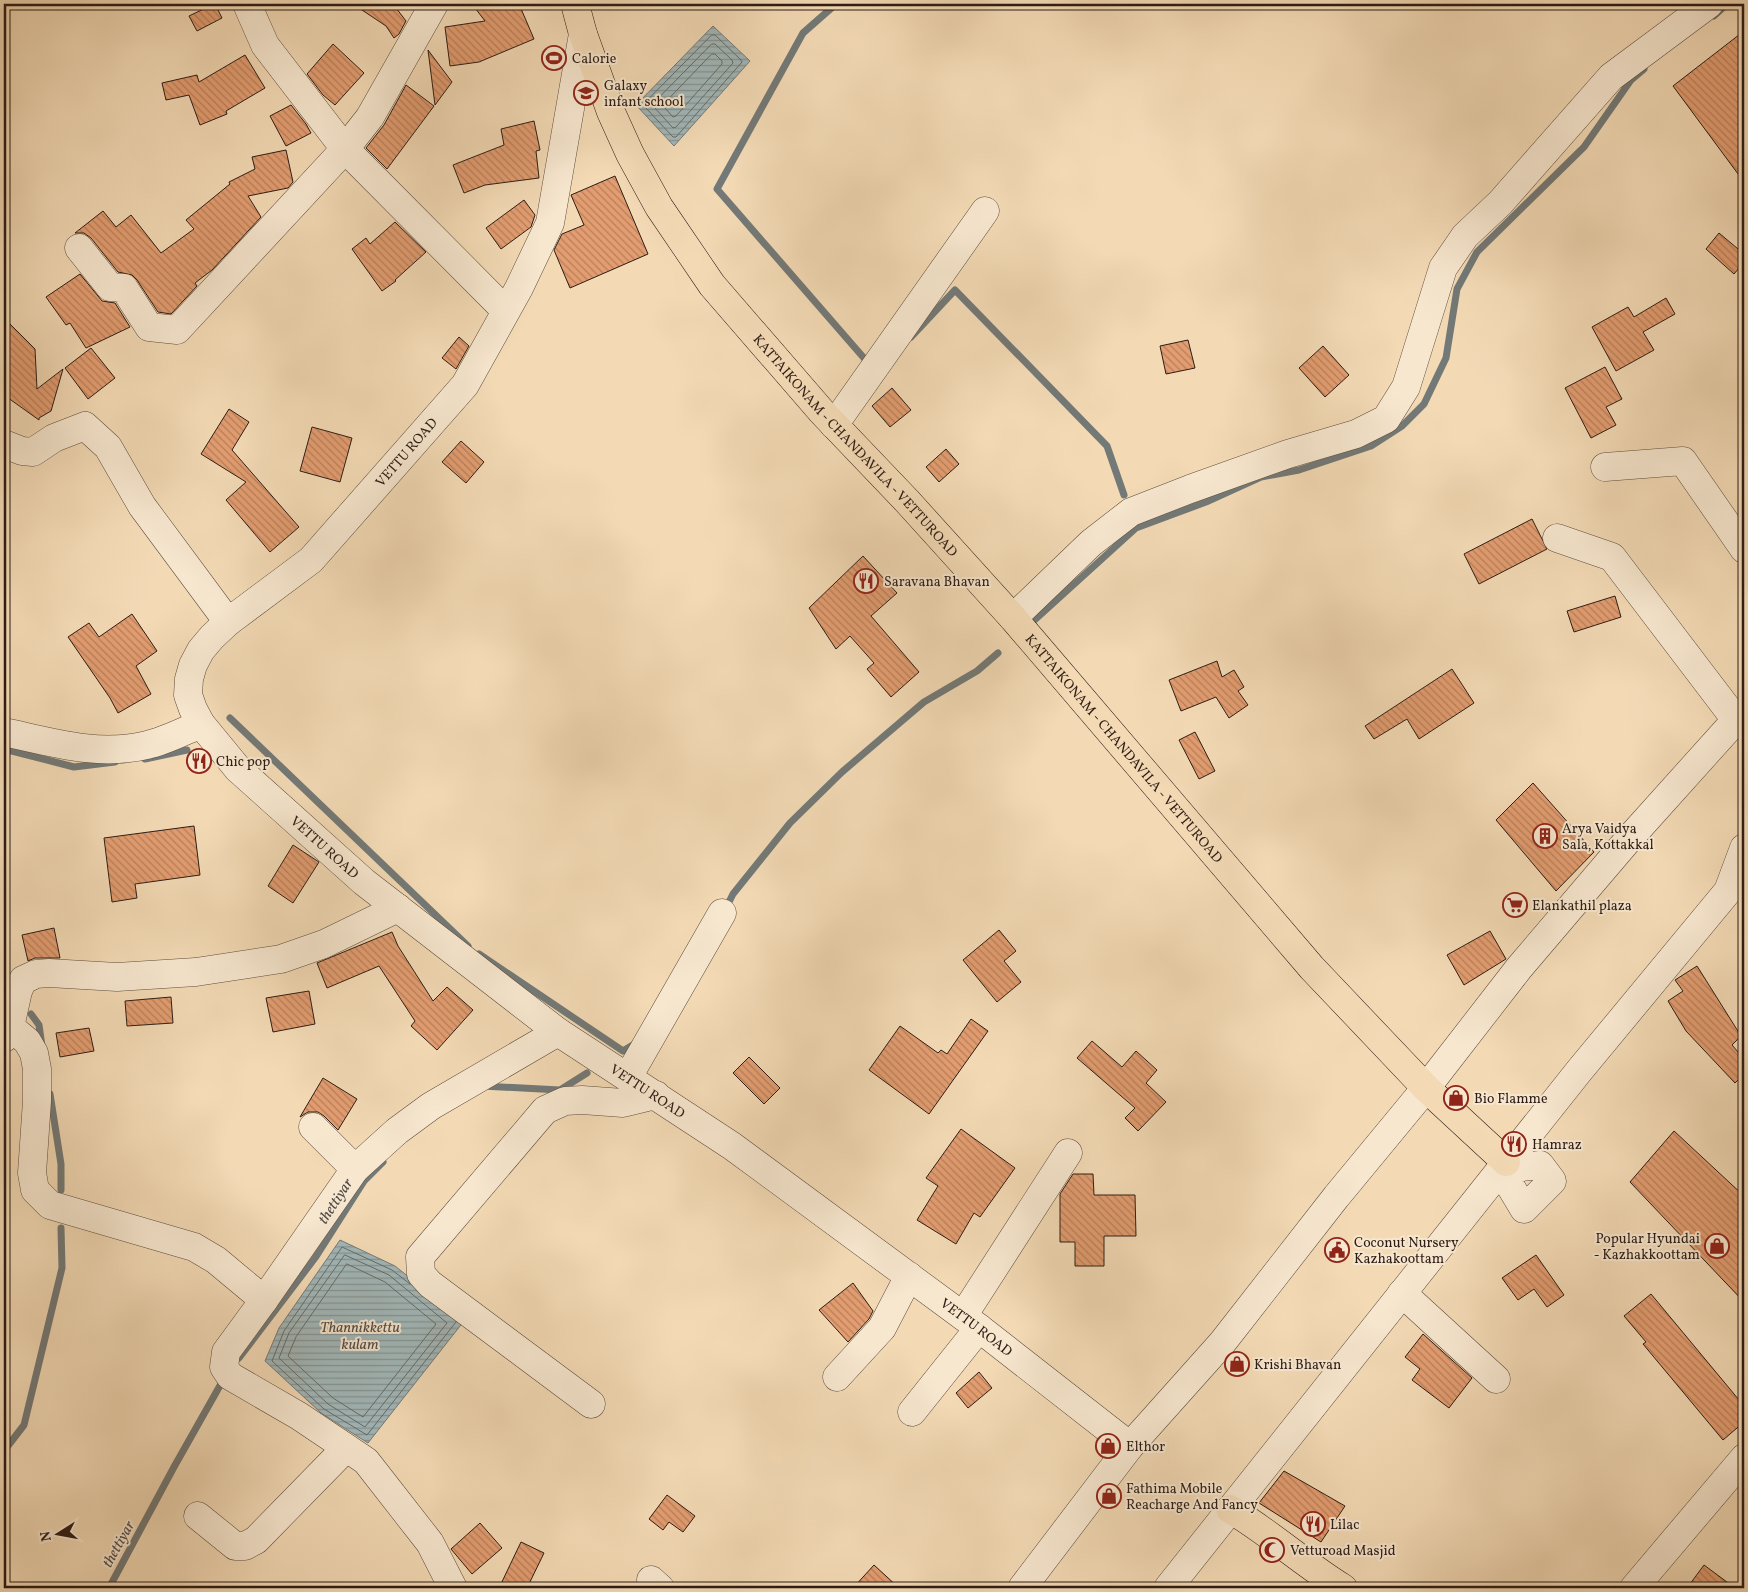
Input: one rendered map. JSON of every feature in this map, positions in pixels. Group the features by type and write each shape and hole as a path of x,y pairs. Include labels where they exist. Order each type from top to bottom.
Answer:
{"main road":[{"name":"KATTAIKONAM - CHANDAVILA - VETTUROAD","path":"575,4 583,34 615,120 630,154 659,207 712,285 834,425 907,501 1012,618 1312,968 1426,1088 1510,1165"},
{"path":"1230,1509 1249,1520 1319,1573 1343,1588"}],"street":[{"path":"247,4 265,45 345,149 505,310"},
{"path":"79,248 110,287 124,288 149,327 177,330 345,149 370,117 434,4"},
{"path":"1012,618 1091,543 1131,512 1270,460 1356,434 1386,419 1406,387 1443,268 1465,236 1500,203 1611,77 1709,4"},
{"name":"VETTU ROAD","path":"583,34 550,224 519,288 505,310 465,385 311,560 228,622 201,650 189,679 188,695 192,709 201,724 238,769 364,882 558,1032 732,1146 909,1276 1130,1446"},
{"path":"834,425 986,211"},
{"path":"4,444 22,451 33,452 54,438 85,426 108,447 142,506 228,622"},
{"path":"1605,467 1683,461 1744,549"},
{"path":"1022,1588 1130,1446 1222,1343 1336,1197 1426,1088 1519,968 1628,840 1740,715 1612,557 1557,538"},
{"path":"4,732 82,749 116,750 148,745 201,724"},
{"path":"1168,1588 1402,1293 1510,1165 1585,1063 1728,891 1744,848"},
{"path":"264,1300 216,1260 194,1247 50,1206 35,1190 32,1173 37,1101 37,1068 34,1053 27,1041 7,1032 18,991 14,979 49,972 117,977 196,972 281,959 324,944 398,908"},
{"path":"628,1077 722,913"},
{"path":"453,1588 430,1543 366,1461 299,1416 230,1376 224,1367 226,1352 355,1169 430,1106 558,1032"},
{"path":"591,1404 430,1284 421,1274 420,1258 545,1110 565,1101 582,1100 623,1103 656,1095"},
{"path":"313,1128 355,1169"},
{"path":"912,1412 971,1322 1068,1153"},
{"path":"838,1377 882,1328 909,1276"},
{"path":"1402,1293 1496,1379"},
{"path":"198,1516 235,1546 245,1546 256,1540 346,1448"},
{"path":"1634,1588 1744,1458"}],"water":[{"path":"713,26 750,61 674,146 636,105"},
{"name":"Thannikkettu kulam","path":"340,1240 395,1266 464,1321 368,1443 321,1413 265,1361 279,1328"}],"building":[{"path":"214,4 222,18 197,31 189,16"},
{"path":"353,4 393,4 406,21 399,34 394,38 386,26"},
{"path":"472,4 519,4 534,39 479,62 450,66 445,27 485,21"},
{"path":"1744,31 1744,182 1673,86"},
{"path":"333,44 364,73 335,105 323,95 307,74"},
{"path":"428,50 452,82 435,105"},
{"path":"245,55 265,88 226,111 227,114 200,125 189,95 166,100 162,83 197,75 199,82"},
{"path":"406,85 434,106 387,169 366,148 384,125"},
{"path":"291,105 311,133 286,146 270,116"},
{"path":"534,121 540,150 536,151 539,178 485,185 464,193 453,165 504,145 501,129"},
{"path":"286,150 293,182 288,188 248,196 261,217 212,270 195,283 197,286 171,314 158,312 132,275 118,272 91,238 84,233 75,233 103,211 116,227 131,215 161,253 194,229 186,220 230,184 229,182 255,169 252,157"},
{"path":"615,176 648,254 570,288 554,250 562,234 584,225 571,195"},
{"path":"524,200 535,215 531,227 501,249 486,228"},
{"path":"395,222 426,252 396,281 382,291 352,249 366,238 370,244"},
{"path":"1719,233 1744,254 1744,262 1734,274 1706,249"},
{"path":"80,274 102,301 115,303 130,327 86,348 70,323 66,325 46,297"},
{"path":"1666,298 1675,314 1643,332 1654,350 1616,371 1592,327 1628,307 1634,317"},
{"path":"4,318 35,349 37,389 63,369 51,411 39,418 39,420 4,395"},
{"path":"459,337 469,346 456,369 442,358"},
{"path":"1188,340 1195,368 1166,374 1160,346"},
{"path":"1323,346 1349,375 1325,397 1299,368"},
{"path":"91,348 115,378 88,399 65,368"},
{"path":"1605,367 1622,399 1606,407 1616,425 1591,438 1565,388"},
{"path":"892,388 911,410 890,427 872,406"},
{"path":"229,409 249,422 232,450 299,527 270,552 226,500 246,482 201,454"},
{"path":"312,427 352,438 340,482 300,471"},
{"path":"461,441 484,462 466,483 442,462"},
{"path":"946,449 959,464 939,482 926,467"},
{"path":"1532,519 1547,549 1479,584 1464,554"},
{"path":"863,556 897,593 871,616 919,672 891,697 867,669 874,663 850,636 836,649 809,608"},
{"path":"1615,596 1621,617 1574,632 1567,611"},
{"path":"132,614 157,651 136,666 151,694 118,713 110,698 68,637 89,623 99,637"},
{"path":"1217,661 1222,677 1234,670 1244,687 1238,691 1248,705 1229,718 1216,697 1181,711 1169,680"},
{"path":"1452,669 1474,703 1419,739 1407,719 1374,739 1365,726"},
{"path":"1195,732 1215,771 1199,779 1179,740"},
{"name":"Arya Vaidya Sala, Kottakkal","path":"1533,783 1594,852 1556,891 1496,820"},
{"path":"194,826 200,875 135,884 137,898 112,902 104,838"},
{"path":"293,845 319,862 293,903 268,886"},
{"path":"54,928 60,958 35,958 28,961 22,935"},
{"path":"999,930 1016,951 1004,961 1021,982 997,1002 963,960"},
{"path":"1490,931 1506,959 1464,985 1447,955"},
{"path":"392,932 398,946 433,1001 447,987 473,1010 437,1050 411,1026 415,1021 379,966 327,988 317,963"},
{"path":"1697,966 1741,1036 1732,1045 1744,1059 1744,1074 1735,1083 1686,1031 1668,1001 1683,991 1675,980"},
{"path":"309,991 315,1024 273,1032 266,998"},
{"path":"171,997 173,1023 127,1026 125,1001"},
{"path":"971,1019 988,1031 929,1114 869,1070 900,1026 938,1053 941,1050 947,1054"},
{"path":"89,1028 94,1051 60,1057 56,1033"},
{"path":"1092,1041 1122,1067 1136,1051 1157,1070 1146,1083 1166,1102 1138,1131 1125,1118 1135,1108 1077,1058"},
{"path":"749,1057 780,1088 764,1104 733,1073"},
{"path":"323,1078 357,1099 338,1130 318,1112 308,1112 300,1117"},
{"path":"961,1129 1015,1168 980,1217 974,1213 956,1244 917,1220 938,1186 926,1178"},
{"name":"Popular Hyundai - Kazhakkoottam","path":"1674,1131 1744,1196 1744,1302 1630,1182"},
{"path":"1073,1174 1093,1174 1094,1195 1135,1195 1136,1236 1104,1236 1104,1266 1075,1266 1075,1242 1060,1242 1060,1194"},
{"path":"1536,1255 1564,1295 1547,1307 1534,1289 1518,1300 1502,1278"},
{"path":"853,1283 873,1311 869,1319 848,1342 819,1310"},
{"path":"1651,1294 1744,1406 1744,1422 1723,1440 1643,1344 1646,1342 1624,1316"},
{"path":"1423,1334 1472,1378 1449,1408 1412,1380 1420,1369 1405,1357"},
{"path":"979,1372 992,1388 968,1408 956,1393"},
{"name":"Lilac","path":"1284,1471 1345,1506 1321,1542 1259,1503"},
{"path":"667,1495 695,1516 683,1532 669,1522 663,1530 649,1519"},
{"path":"480,1523 502,1548 472,1574 451,1549"},
{"path":"521,1542 544,1553 527,1588 499,1588"},
{"path":"874,1565 899,1588 853,1588"},
{"path":"1704,1565 1735,1588 1687,1588"}],"waterway":[{"path":"836,4 803,33 717,189 870,365"},
{"path":"1714,16 1727,4"},
{"path":"1028,626 1136,528 1206,502 1261,477 1299,470 1371,446 1402,426 1424,404 1446,358 1457,289 1477,252 1584,147 1631,80 1644,69"},
{"path":"911,337 955,290 1107,446 1124,495"},
{"path":"726,908 733,894 790,823 842,772 924,702 977,671 998,653"},
{"path":"230,718 468,946"},
{"path":"4,749 74,767 115,762"},
{"path":"145,759 187,750"},
{"path":"479,954 623,1051 636,1043"},
{"path":"31,1014 39,1025 42,1046"},
{"path":"482,1086 560,1090 587,1073"},
{"path":"50,1094 61,1164 61,1190"},
{"name":"thettiyar","path":"239,1358 315,1258 364,1181 383,1162"},
{"path":"4,1451 24,1425 62,1268 61,1228"},
{"name":"thettiyar","path":"109,1588 222,1382"}],"place":[{"name":"Calorie","path":"554,58"},
{"name":"Galaxy infant school","path":"586,93"},
{"name":"Saravana Bhavan","path":"866,581"},
{"name":"Chic pop","path":"199,761"},
{"name":"Arya Vaidya Sala, Kottakkal","path":"1545,836"},
{"name":"Elankathil plaza","path":"1515,905"},
{"name":"Bio Flamme","path":"1456,1098"},
{"name":"Hamraz","path":"1514,1144"},
{"name":"Popular Hyundai - Kazhakkoottam","path":"1717,1246"},
{"name":"Coconut Nursery Kazhakoottam","path":"1337,1250"},
{"name":"Krishi Bhavan","path":"1237,1364"},
{"name":"Elthor","path":"1108,1446"},
{"name":"Fathima Mobile Reacharge And Fancy","path":"1109,1496"},
{"name":"Lilac","path":"1313,1524"},
{"name":"Vetturoad Masjid","path":"1272,1550"}]}
